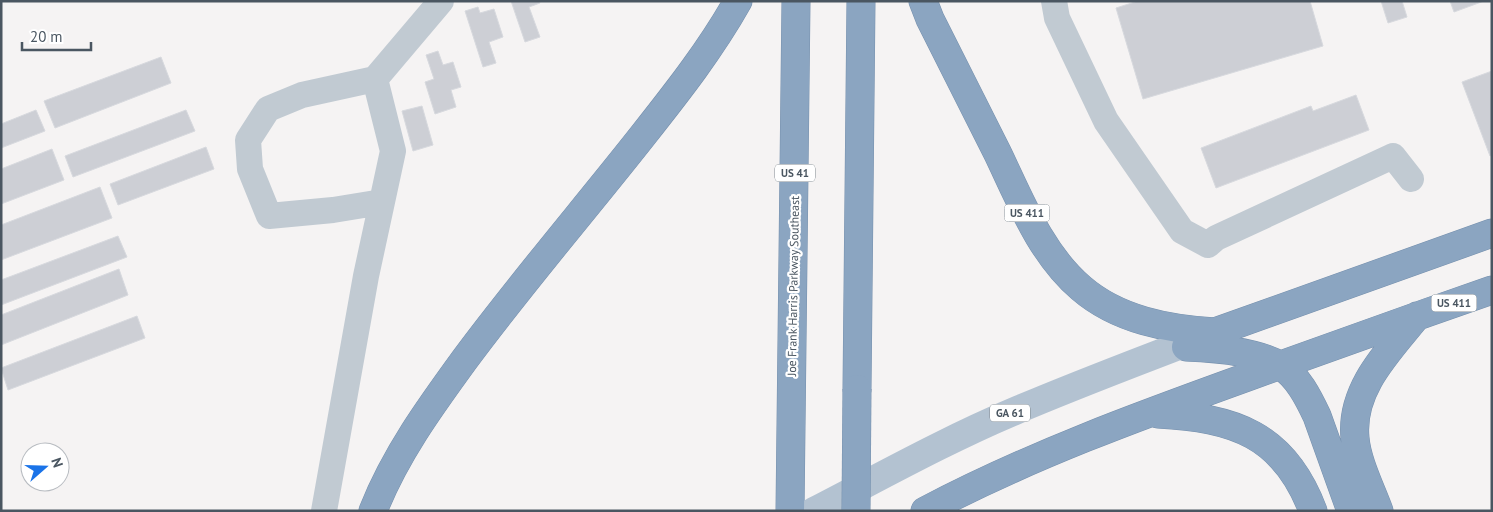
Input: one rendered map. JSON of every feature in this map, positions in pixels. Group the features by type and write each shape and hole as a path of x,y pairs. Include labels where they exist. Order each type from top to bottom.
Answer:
{"highway":[{"path":"373,511 394,464 437,398 487,330 689,76 722,31 738,1"},
{"name":"Joe Frank Harris Parkway Southeast","path":"790,511 796,1"},
{"path":"856,511 861,1"},
{"name":"US 411","path":"922,1 1040,238 1081,288 1102,303 1133,319 1167,327 1215,332 1329,293 1492,233"},
{"name":"US 411","path":"925,511 972,487 1053,451 1146,414 1492,290"},
{"path":"1379,511 1357,451 1355,438 1356,411 1361,395 1375,368 1417,316"},
{"path":"1177,347 1211,348 1235,352 1259,357 1280,365 1296,381 1310,401 1351,511"},
{"path":"1146,414 1190,416 1213,420 1234,426 1253,435 1270,445 1285,461 1298,479 1313,511"}],"main road":[{"name":"GA 61","path":"814,511 896,468 1014,411 1215,332"}],"lane":[{"path":"382,202 333,210 269,216 250,169 248,140 268,109 302,95 375,79 442,1"},
{"path":"1054,1 1057,18 1106,121 1182,231 1208,245 1216,238 1393,156 1411,180"},
{"path":"324,511 366,276 392,151 375,79"}],"building":[{"path":"511,1 539,1 540,3 529,7 540,37 525,42"},
{"path":"1138,1 1310,1 1323,46 1143,99 1116,8"},
{"path":"1381,1 1402,1 1407,17 1388,23"},
{"path":"1450,1 1484,1 1454,12"},
{"path":"478,7 480,13 494,9 503,37 489,42 496,63 483,67 465,11"},
{"path":"438,51 443,65 453,62 461,87 451,90 456,107 435,114 425,82 434,79 426,55"},
{"path":"161,57 171,83 55,128 44,101"},
{"path":"1492,71 1492,155 1490,156 1462,82"},
{"path":"1356,95 1369,130 1216,188 1201,148 1311,106 1313,111"},
{"path":"422,106 433,145 413,151 402,111"},
{"path":"36,110 45,131 1,148 1,124"},
{"path":"186,110 195,131 73,177 65,156"},
{"path":"206,147 214,169 118,205 110,184"},
{"path":"52,149 64,180 1,204 1,169"},
{"path":"100,187 112,218 1,260 1,225"},
{"path":"118,236 127,257 1,305 1,280"},
{"path":"119,269 128,295 1,345 1,315"},
{"path":"137,316 145,338 8,390 1,368"}]}
